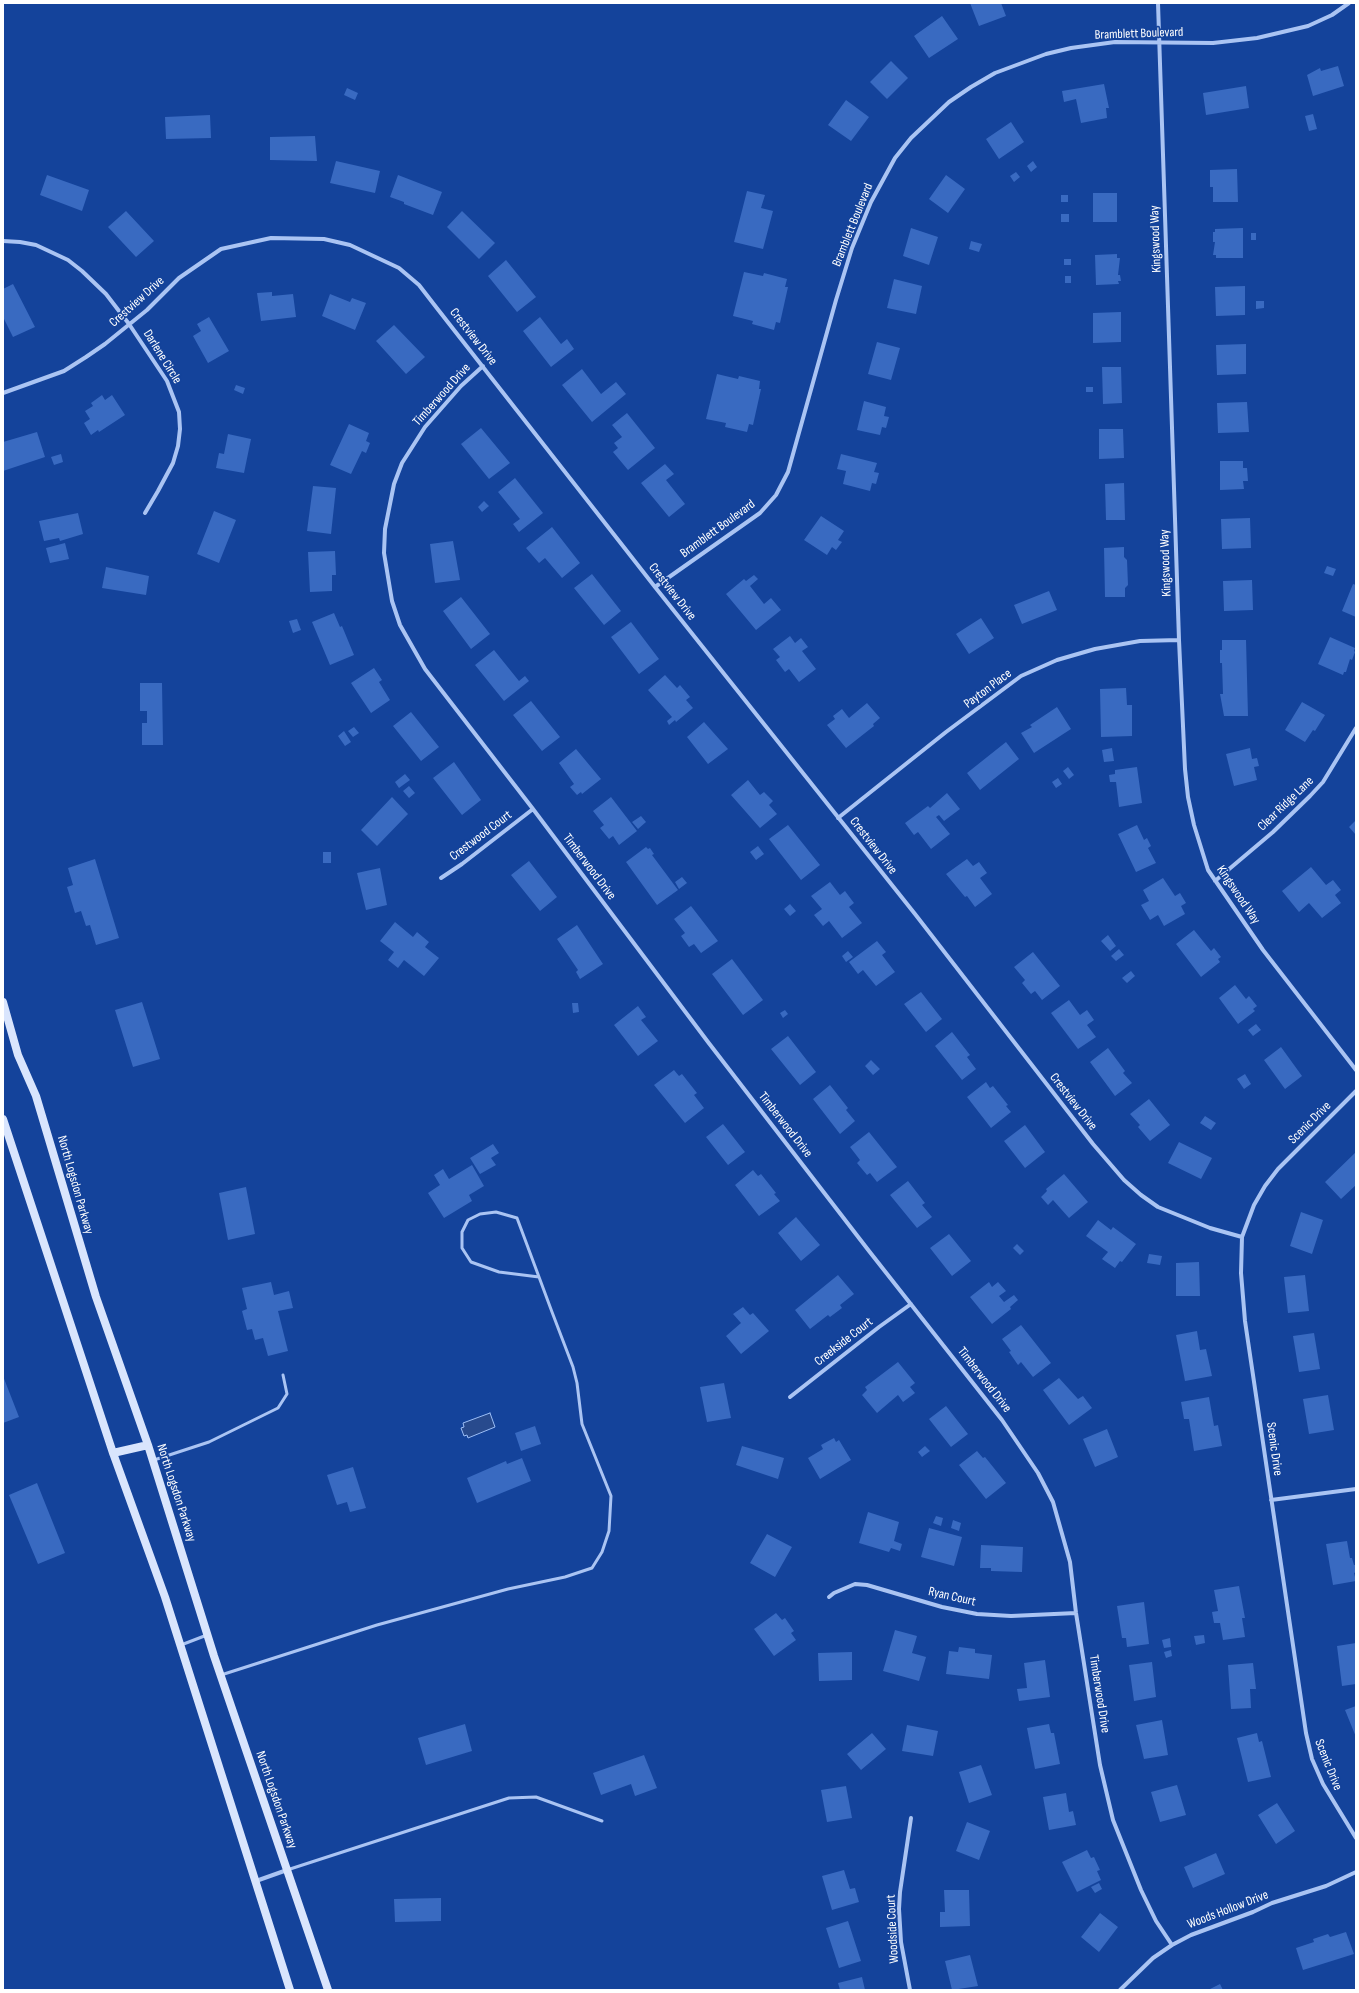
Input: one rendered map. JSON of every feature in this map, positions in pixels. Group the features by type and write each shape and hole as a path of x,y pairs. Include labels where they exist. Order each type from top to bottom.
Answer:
{"main road":[{"name":"North Logsdon Parkway","path":"3,1002 18,1055 36,1096 96,1297 148,1445 221,1675 328,1990"},
{"path":"3,1119 113,1453 155,1566 290,1990"},
{"path":"113,1453 148,1445"}],"street":[{"name":"Kingswood Way","path":"1158,3 1179,640 1185,770 1188,797 1194,825 1206,862 1215,881 1263,950 1356,1070"},
{"name":"Bramblett Boulevard","path":"655,587 760,512 776,495 788,472 797,445 852,248 871,202 882,179 911,138 949,102 995,73 1020,62 1071,48 1115,42 1213,42 1283,33 1308,26 1332,15 1348,3"},
{"name":"Crestview Drive","path":"3,393 64,371 105,344 147,310 180,278 221,249 271,238 324,239 350,245 399,268 419,285 1093,1144 1124,1180 1141,1195 1177,1216 1210,1228 1242,1237"},
{"name":"Darlene Circle","path":"3,241 36,245 68,260 82,270 106,294 129,324 172,391 179,412 180,429 178,446 173,462 158,492 144,512"},
{"name":"Timberwood Drive","path":"483,366 437,411 413,444 402,463 394,484 386,522 384,553 392,601 400,625 411,648 425,669 533,809 703,1036 1002,1420 1038,1473 1053,1502 1070,1562 1076,1613 1100,1765 1113,1820 1141,1890 1156,1921 1172,1945"},
{"name":"Payton Place","path":"838,818 946,732 1021,676 1057,660 1095,649 1140,641 1179,640"},
{"name":"Clear Ridge Lane","path":"1215,881 1273,832 1323,782 1352,737 1356,728"},
{"name":"Crestwood Court","path":"441,878 462,864 533,809"},
{"name":"Scenic Drive","path":"1356,1090 1278,1169 1265,1186 1254,1206 1242,1237 1241,1273 1245,1321 1306,1733 1312,1759 1323,1784 1356,1838"},
{"name":"Creekside Court","path":"790,1397 879,1327 911,1304"},
{"path":"1271,1500 1356,1489"},
{"name":"Ryan Court","path":"829,1597 834,1593 855,1584 867,1585 942,1607 977,1614 1011,1616 1076,1613"},
{"name":"Woodside Court","path":"910,1990 902,1942 900,1903 911,1818"},
{"path":"255,1881 287,1870"},
{"name":"Woods Hollow Drive","path":"1120,1990 1136,1972 1172,1945 1212,1926 1326,1886 1356,1872"}],"lane":[{"path":"221,1675 377,1625 508,1589 565,1576 592,1568 602,1552 609,1531 611,1496 582,1424 577,1383 573,1367 539,1277 516,1218 496,1212 480,1214 468,1220 462,1232 462,1248 471,1262 499,1272 539,1277"},
{"path":"152,1461 209,1442 278,1408 287,1394 283,1375"},
{"path":"181,1645 208,1634"},
{"path":"287,1870 509,1798 536,1798 602,1821"}],"water":[{"path":"490,1413 495,1427 468,1438 467,1435 464,1436 461,1428 464,1427 463,1423"}],"building":[{"path":"970,3 1001,3 1006,16 979,26"},
{"path":"942,16 958,39 929,58 914,36"},
{"path":"891,61 908,78 887,99 870,82"},
{"path":"1338,66 1344,86 1313,96 1307,75 1320,68 1321,71"},
{"path":"1104,84 1109,108 1106,108 1107,118 1081,123 1076,99 1064,102 1062,91"},
{"path":"1246,86 1249,108 1206,115 1203,93"},
{"path":"347,88 358,93 355,100 344,95"},
{"path":"846,100 869,117 851,141 828,125"},
{"path":"1313,114 1317,129 1309,131 1305,116"},
{"path":"210,115 211,138 166,139 165,117"},
{"path":"1011,122 1024,142 999,159 986,139"},
{"path":"315,136 317,161 270,160 270,137"},
{"path":"336,161 380,171 375,193 330,183"},
{"path":"1033,161 1037,167 1031,172 1027,166"},
{"path":"1237,169 1238,202 1213,202 1213,187 1210,187 1210,170"},
{"path":"1016,172 1020,177 1014,182 1010,176"},
{"path":"47,175 89,190 82,211 40,195"},
{"path":"398,175 442,192 433,215 390,197"},
{"path":"946,175 965,189 948,213 929,199"},
{"path":"747,191 765,195 761,208 773,211 763,249 734,242"},
{"path":"1093,193 1117,193 1117,222 1093,222"},
{"path":"1061,195 1068,195 1068,202 1061,202"},
{"path":"126,211 154,241 136,257 108,227"},
{"path":"462,211 495,243 479,259 447,227"},
{"path":"1061,214 1069,214 1069,222 1061,222"},
{"path":"911,228 938,237 929,265 903,256"},
{"path":"1243,228 1243,258 1216,258 1216,255 1213,255 1215,242 1213,242 1213,232 1215,232 1215,229"},
{"path":"1251,233 1256,233 1256,240 1251,240"},
{"path":"971,241 982,244 979,252 969,249"},
{"path":"1117,254 1117,258 1120,258 1118,275 1120,275 1121,281 1118,281 1119,284 1096,285 1095,255"},
{"path":"1064,259 1071,259 1071,265 1064,265"},
{"path":"506,260 536,297 517,312 488,276"},
{"path":"744,272 763,276 764,273 787,279 785,287 788,287 780,323 776,322 774,330 752,324 753,321 733,316"},
{"path":"1065,276 1071,276 1071,283 1065,283"},
{"path":"894,279 922,286 916,314 887,308"},
{"path":"13,284 35,327 13,337 3,317 3,289"},
{"path":"1245,286 1245,315 1216,316 1215,287"},
{"path":"272,292 272,296 293,294 296,317 261,321 257,293"},
{"path":"330,294 350,302 352,298 366,303 355,330 322,316"},
{"path":"1256,301 1264,301 1264,308 1256,309"},
{"path":"1121,312 1121,342 1093,343 1093,313"},
{"path":"209,317 229,351 208,363 193,336 201,331 197,324"},
{"path":"540,317 561,344 567,339 574,349 551,367 523,331"},
{"path":"394,325 425,357 406,374 376,341"},
{"path":"877,342 900,348 891,380 868,374"},
{"path":"1246,344 1246,374 1217,375 1216,345"},
{"path":"1102,367 1121,367 1122,403 1103,404"},
{"path":"582,369 601,394 616,382 626,394 592,422 562,385"},
{"path":"717,374 738,379 739,376 760,381 759,389 761,389 753,425 749,424 747,432 725,427 726,423 706,419"},
{"path":"236,385 245,388 243,394 234,390"},
{"path":"1086,387 1093,387 1093,392 1086,392"},
{"path":"102,395 105,400 112,395 125,415 99,432 98,430 91,435 84,423 90,419 85,411 93,406 91,403"},
{"path":"864,401 886,407 884,416 889,417 886,428 882,427 880,435 857,430"},
{"path":"1247,402 1249,432 1218,433 1217,403"},
{"path":"627,413 655,448 628,470 613,452 618,448 614,443 622,437 612,425"},
{"path":"349,424 369,433 366,441 370,443 366,453 362,451 351,474 330,465"},
{"path":"481,428 510,463 489,479 461,444"},
{"path":"1099,429 1123,429 1124,458 1099,459"},
{"path":"37,432 45,457 3,471 3,442"},
{"path":"228,434 251,439 244,473 216,468 219,453 224,454"},
{"path":"61,454 63,462 54,465 51,457"},
{"path":"841,454 877,463 874,472 879,473 876,484 872,483 870,491 843,484 846,471 837,469"},
{"path":"1220,461 1243,461 1243,468 1247,468 1248,481 1243,481 1244,489 1220,490"},
{"path":"665,464 674,474 666,480 685,504 669,517 641,483"},
{"path":"515,478 543,513 519,532 513,524 520,519 498,492"},
{"path":"1124,483 1125,520 1106,520 1105,484"},
{"path":"313,486 336,488 331,534 307,531"},
{"path":"484,501 489,506 482,512 478,507"},
{"path":"214,511 236,520 219,563 197,554"},
{"path":"78,513 83,534 60,541 59,538 44,541 39,521"},
{"path":"821,516 844,531 838,540 842,542 836,550 832,547 827,555 804,540"},
{"path":"1250,518 1251,548 1222,549 1221,519"},
{"path":"552,527 580,563 562,578 545,558 539,563 526,548"},
{"path":"453,541 460,580 435,583 430,544"},
{"path":"65,543 69,559 50,563 46,548"},
{"path":"1124,547 1124,557 1127,560 1128,585 1125,588 1125,597 1105,597 1104,548"},
{"path":"335,551 336,575 332,575 332,591 310,592 308,552"},
{"path":"1327,566 1336,569 1333,576 1324,573"},
{"path":"106,567 149,576 146,595 102,588"},
{"path":"592,574 621,611 604,625 574,588"},
{"path":"754,575 758,579 750,586 764,604 771,598 781,610 756,630 726,594 744,579 746,581"},
{"path":"1252,580 1253,610 1224,611 1223,581"},
{"path":"1353,584 1356,585 1356,617 1342,611"},
{"path":"1049,591 1057,610 1022,624 1014,605"},
{"path":"461,597 490,634 471,649 443,611"},
{"path":"334,613 340,627 342,626 354,655 330,665 312,622"},
{"path":"981,618 994,638 969,654 956,634"},
{"path":"297,619 301,630 293,633 289,621"},
{"path":"631,622 659,659 639,674 611,637"},
{"path":"790,636 795,643 801,638 808,647 802,651 816,669 799,682 789,669 785,672 776,660 780,657 773,649"},
{"path":"1330,637 1355,648 1352,660 1350,659 1346,672 1344,672 1343,675 1318,664"},
{"path":"1222,640 1246,640 1248,716 1224,716 1220,694 1223,694 1222,663 1220,663"},
{"path":"494,650 519,681 525,676 529,681 504,701 475,665"},
{"path":"374,668 382,680 379,682 390,700 371,713 351,683"},
{"path":"665,675 677,688 680,685 690,697 686,700 693,708 676,722 675,720 669,725 667,721 672,717 648,690"},
{"path":"140,683 162,683 163,745 142,745 142,723 147,723 147,711 140,711"},
{"path":"1126,688 1127,705 1132,705 1132,736 1101,737 1100,689"},
{"path":"531,701 560,737 542,751 513,715"},
{"path":"1302,702 1325,715 1315,731 1313,730 1305,742 1285,730"},
{"path":"867,703 880,718 873,724 874,726 846,748 827,725 835,719 833,716 842,709 849,718"},
{"path":"1057,707 1071,729 1034,753 1021,733 1032,727 1030,725"},
{"path":"411,712 439,747 421,761 393,726"},
{"path":"704,722 728,749 708,764 687,737"},
{"path":"354,727 359,733 353,737 348,731"},
{"path":"344,731 351,742 345,746 338,736"},
{"path":"1006,742 1019,759 980,790 967,773"},
{"path":"1112,748 1114,761 1104,762 1102,750"},
{"path":"1250,748 1252,759 1257,758 1259,766 1254,767 1257,780 1234,786 1226,754"},
{"path":"576,749 601,779 582,794 581,792 577,795 570,787 574,784 559,763"},
{"path":"454,762 481,800 462,815 433,778"},
{"path":"1068,767 1074,775 1069,779 1063,771"},
{"path":"1137,767 1142,803 1119,807 1116,782 1110,782 1109,775 1115,774 1115,770"},
{"path":"405,774 410,780 399,788 395,782"},
{"path":"1058,778 1062,784 1056,788 1052,782"},
{"path":"748,780 760,795 764,792 773,801 769,805 777,814 760,828 731,795"},
{"path":"409,786 415,793 409,798 403,791"},
{"path":"947,793 960,809 944,821 939,815 936,817 950,834 931,849 918,832 914,835 905,823 928,806 930,808"},
{"path":"392,797 408,814 377,846 361,830"},
{"path":"611,797 637,831 619,845 613,836 609,839 600,828 604,825 593,811"},
{"path":"641,816 646,822 638,829 632,822"},
{"path":"1356,820 1356,835 1349,827"},
{"path":"788,825 820,865 801,880 769,839"},
{"path":"1137,825 1144,840 1147,838 1151,846 1148,848 1156,863 1136,872 1118,834"},
{"path":"758,846 764,854 756,860 750,852"},
{"path":"646,847 648,849 650,848 654,854 652,855 678,890 657,905 626,862"},
{"path":"323,852 331,852 331,863 323,863"},
{"path":"95,859 119,938 96,945 90,925 86,926 81,911 75,913 67,887 73,885 68,868"},
{"path":"967,859 973,866 979,862 987,873 980,878 992,894 975,907 967,896 965,897 946,874"},
{"path":"529,861 557,897 540,911 511,875"},
{"path":"1311,867 1326,885 1333,880 1341,890 1335,895 1341,903 1322,918 1309,903 1299,912 1282,891"},
{"path":"380,868 387,905 366,910 357,873"},
{"path":"682,877 687,883 679,889 675,882"},
{"path":"1163,878 1175,896 1180,893 1186,903 1181,906 1185,914 1164,926 1158,915 1150,920 1141,905 1149,901 1143,890"},
{"path":"830,882 840,895 845,891 854,903 849,907 862,923 842,938 829,921 823,926 814,915 822,909 811,896"},
{"path":"790,904 796,911 790,916 784,909"},
{"path":"691,906 718,941 701,953 694,944 689,947 681,936 685,933 674,919"},
{"path":"395,922 413,937 417,932 429,942 425,947 439,958 424,976 404,960 398,968 388,960 394,952 380,941"},
{"path":"577,925 603,964 580,979 576,972 578,970 557,939"},
{"path":"1194,930 1211,951 1214,948 1221,957 1218,959 1220,962 1201,977 1176,944"},
{"path":"1108,935 1116,946 1110,951 1101,941"},
{"path":"877,941 886,952 882,955 895,972 876,986 863,970 858,974 849,962"},
{"path":"1119,949 1124,955 1116,961 1111,956"},
{"path":"848,951 853,957 846,962 842,956"},
{"path":"1033,952 1060,986 1042,1000 1035,991 1031,994 1022,983 1025,980 1014,967"},
{"path":"732,959 763,1000 743,1015 712,974"},
{"path":"1131,971 1135,976 1127,983 1122,978"},
{"path":"1235,985 1246,999 1249,996 1257,1006 1253,1009 1255,1011 1238,1024 1219,998"},
{"path":"921,992 942,1019 926,1032 904,1004"},
{"path":"1069,1000 1080,1015 1087,1010 1094,1020 1087,1025 1096,1037 1078,1049 1051,1013"},
{"path":"142,1002 160,1059 133,1067 115,1010"},
{"path":"572,1003 578,1003 579,1012 573,1013"},
{"path":"638,1006 646,1017 641,1020 658,1041 638,1056 614,1025"},
{"path":"785,1010 788,1014 783,1018 780,1013"},
{"path":"1256,1024 1261,1030 1253,1036 1248,1030"},
{"path":"952,1032 970,1055 967,1057 976,1069 962,1080 935,1046"},
{"path":"788,1036 816,1072 800,1085 771,1049"},
{"path":"1281,1047 1302,1076 1285,1089 1264,1060"},
{"path":"1108,1048 1125,1071 1123,1073 1132,1083 1115,1096 1090,1062"},
{"path":"871,1060 880,1069 873,1075 865,1066"},
{"path":"674,1070 679,1076 682,1074 697,1093 694,1095 704,1108 685,1123 654,1085"},
{"path":"1245,1074 1251,1084 1244,1089 1237,1079"},
{"path":"986,1082 990,1088 993,1086 1008,1105 1006,1106 1011,1112 991,1128 967,1097"},
{"path":"830,1085 848,1108 846,1110 855,1121 840,1134 813,1099"},
{"path":"1149,1099 1170,1125 1150,1141 1138,1127 1140,1125 1130,1114"},
{"path":"1205,1116 1216,1123 1211,1130 1200,1123"},
{"path":"723,1124 745,1152 728,1165 706,1137"},
{"path":"1025,1125 1045,1152 1025,1168 1004,1141"},
{"path":"869,1132 897,1167 877,1182 870,1173 867,1175 857,1163 860,1160 850,1147"},
{"path":"1179,1142 1212,1158 1201,1179 1168,1163"},
{"path":"493,1144 499,1153 491,1158 496,1165 480,1174 470,1158"},
{"path":"1356,1152 1356,1185 1341,1199 1325,1182"},
{"path":"472,1165 484,1186 469,1195 472,1201 444,1218 428,1193 440,1185 434,1175 443,1169 449,1179"},
{"path":"753,1170 758,1176 761,1174 776,1193 774,1194 780,1201 759,1216 735,1185"},
{"path":"1064,1174 1088,1202 1069,1218 1053,1200 1048,1205 1041,1197 1047,1191 1046,1189"},
{"path":"908,1181 925,1203 922,1205 932,1217 917,1228 890,1195"},
{"path":"246,1187 255,1234 228,1240 219,1193"},
{"path":"1301,1212 1323,1220 1312,1254 1290,1246"},
{"path":"796,1217 820,1245 801,1261 778,1233"},
{"path":"1098,1220 1111,1230 1113,1227 1136,1244 1122,1262 1120,1261 1115,1268 1102,1259 1108,1252 1086,1236"},
{"path":"949,1234 971,1261 952,1276 930,1248"},
{"path":"1017,1244 1024,1251 1020,1255 1013,1248"},
{"path":"1149,1254 1162,1256 1160,1265 1147,1263"},
{"path":"1199,1262 1200,1296 1176,1296 1176,1263"},
{"path":"838,1275 854,1294 840,1305 842,1308 830,1317 828,1315 810,1329 795,1310"},
{"path":"1305,1275 1309,1311 1288,1313 1284,1277"},
{"path":"271,1282 274,1295 289,1291 293,1308 278,1311 288,1351 268,1356 263,1338 255,1340 252,1329 247,1330 242,1311 247,1309 242,1288"},
{"path":"989,1282 992,1287 998,1282 1006,1291 999,1296 1004,1302 1014,1295 1018,1300 1010,1307 1011,1309 992,1324 970,1297"},
{"path":"743,1307 750,1315 753,1313 769,1331 741,1354 726,1336 741,1323 733,1314"},
{"path":"1021,1325 1051,1363 1033,1377 1021,1362 1018,1365 1009,1352 1011,1351 1002,1339"},
{"path":"1197,1331 1200,1350 1206,1349 1212,1376 1185,1381 1176,1335"},
{"path":"1314,1333 1320,1369 1299,1372 1293,1336"},
{"path":"898,1362 915,1383 910,1387 915,1393 903,1402 898,1395 877,1413 862,1395 867,1390 865,1387"},
{"path":"3,1376 19,1417 3,1423"},
{"path":"1059,1378 1078,1399 1083,1396 1092,1408 1069,1425 1043,1390"},
{"path":"724,1383 731,1418 707,1422 700,1387"},
{"path":"1328,1395 1334,1430 1309,1434 1303,1399"},
{"path":"1209,1397 1214,1426 1218,1425 1222,1446 1194,1451 1189,1419 1184,1419 1181,1402"},
{"path":"946,1406 968,1434 951,1447 929,1419"},
{"path":"535,1426 541,1444 521,1451 515,1433"},
{"path":"1107,1429 1118,1457 1095,1467 1083,1439"},
{"path":"834,1438 836,1442 839,1440 851,1460 820,1479 808,1458 823,1449 821,1445"},
{"path":"742,1446 784,1458 778,1479 736,1465"},
{"path":"925,1446 930,1451 922,1457 918,1452"},
{"path":"977,1451 983,1458 985,1457 1006,1483 986,1499 959,1465"},
{"path":"522,1458 531,1481 477,1503 467,1478 506,1461 507,1464"},
{"path":"353,1467 366,1508 350,1512 347,1502 337,1505 327,1475"},
{"path":"37,1483 65,1553 38,1564 9,1495"},
{"path":"868,1512 899,1522 894,1541 902,1544 900,1551 891,1548 889,1552 859,1543"},
{"path":"936,1516 943,1518 941,1526 933,1523"},
{"path":"953,1520 961,1523 959,1531 951,1528"},
{"path":"929,1528 962,1537 954,1566 921,1557"},
{"path":"767,1534 792,1547 775,1577 750,1563"},
{"path":"1347,1541 1350,1558 1352,1558 1354,1565 1356,1565 1356,1572 1354,1573 1356,1581 1333,1585 1326,1544"},
{"path":"981,1545 1023,1547 1022,1572 991,1571 991,1568 980,1568"},
{"path":"1239,1586 1245,1618 1242,1618 1245,1637 1223,1640 1220,1623 1214,1623 1212,1612 1218,1611 1214,1590"},
{"path":"1144,1602 1149,1644 1127,1647 1126,1638 1122,1638 1117,1606"},
{"path":"776,1613 782,1620 785,1618 794,1631 791,1633 796,1640 774,1656 754,1629"},
{"path":"895,1630 917,1636 912,1653 926,1657 919,1681 883,1671"},
{"path":"1204,1635 1205,1643 1196,1645 1194,1636"},
{"path":"1170,1638 1171,1647 1164,1648 1162,1640"},
{"path":"1356,1643 1356,1684 1342,1686 1337,1646"},
{"path":"959,1647 975,1649 975,1653 992,1655 989,1679 946,1674 949,1651 958,1652"},
{"path":"1171,1650 1172,1656 1166,1658 1164,1652"},
{"path":"852,1652 852,1680 819,1681 818,1653"},
{"path":"1045,1660 1050,1697 1019,1701 1017,1689 1027,1688 1024,1663"},
{"path":"1152,1662 1156,1697 1134,1701 1129,1665"},
{"path":"1253,1663 1256,1689 1250,1689 1251,1708 1231,1709 1228,1665"},
{"path":"1356,1706 1356,1737 1345,1710"},
{"path":"1162,1720 1168,1755 1144,1759 1136,1725"},
{"path":"465,1724 472,1751 426,1765 418,1738"},
{"path":"1049,1724 1051,1733 1054,1733 1060,1764 1035,1769 1027,1728"},
{"path":"907,1725 938,1731 933,1756 902,1751"},
{"path":"872,1733 886,1749 861,1770 847,1754"},
{"path":"1257,1733 1259,1742 1262,1741 1271,1777 1248,1782 1237,1738"},
{"path":"644,1755 657,1788 635,1796 631,1784 601,1795 593,1773"},
{"path":"981,1765 992,1795 969,1803 959,1772"},
{"path":"1177,1785 1186,1815 1160,1822 1151,1792"},
{"path":"846,1786 852,1818 827,1822 821,1790"},
{"path":"1066,1793 1069,1812 1073,1811 1076,1825 1049,1830 1043,1797"},
{"path":"1277,1803 1295,1831 1276,1844 1258,1815"},
{"path":"967,1822 990,1831 979,1860 956,1851"},
{"path":"1087,1850 1091,1858 1094,1857 1100,1870 1097,1871 1101,1880 1077,1892 1062,1862"},
{"path":"1216,1853 1225,1874 1193,1888 1184,1867"},
{"path":"844,1870 850,1889 855,1888 859,1902 832,1910 822,1876"},
{"path":"1099,1883 1102,1889 1095,1893 1091,1887"},
{"path":"944,1890 969,1890 970,1926 940,1927 940,1912 945,1912"},
{"path":"441,1898 441,1921 395,1922 394,1899"},
{"path":"1100,1913 1118,1927 1099,1952 1081,1937"},
{"path":"848,1921 861,1961 839,1968 826,1928"},
{"path":"1346,1932 1354,1954 1303,1970 1296,1948 1314,1942 1313,1939 1328,1934 1330,1937"},
{"path":"970,1955 978,1986 952,1990 945,1961"},
{"path":"862,1977 865,1990 840,1990 838,1983"},
{"path":"1220,1984 1223,1990 1208,1990"}]}
